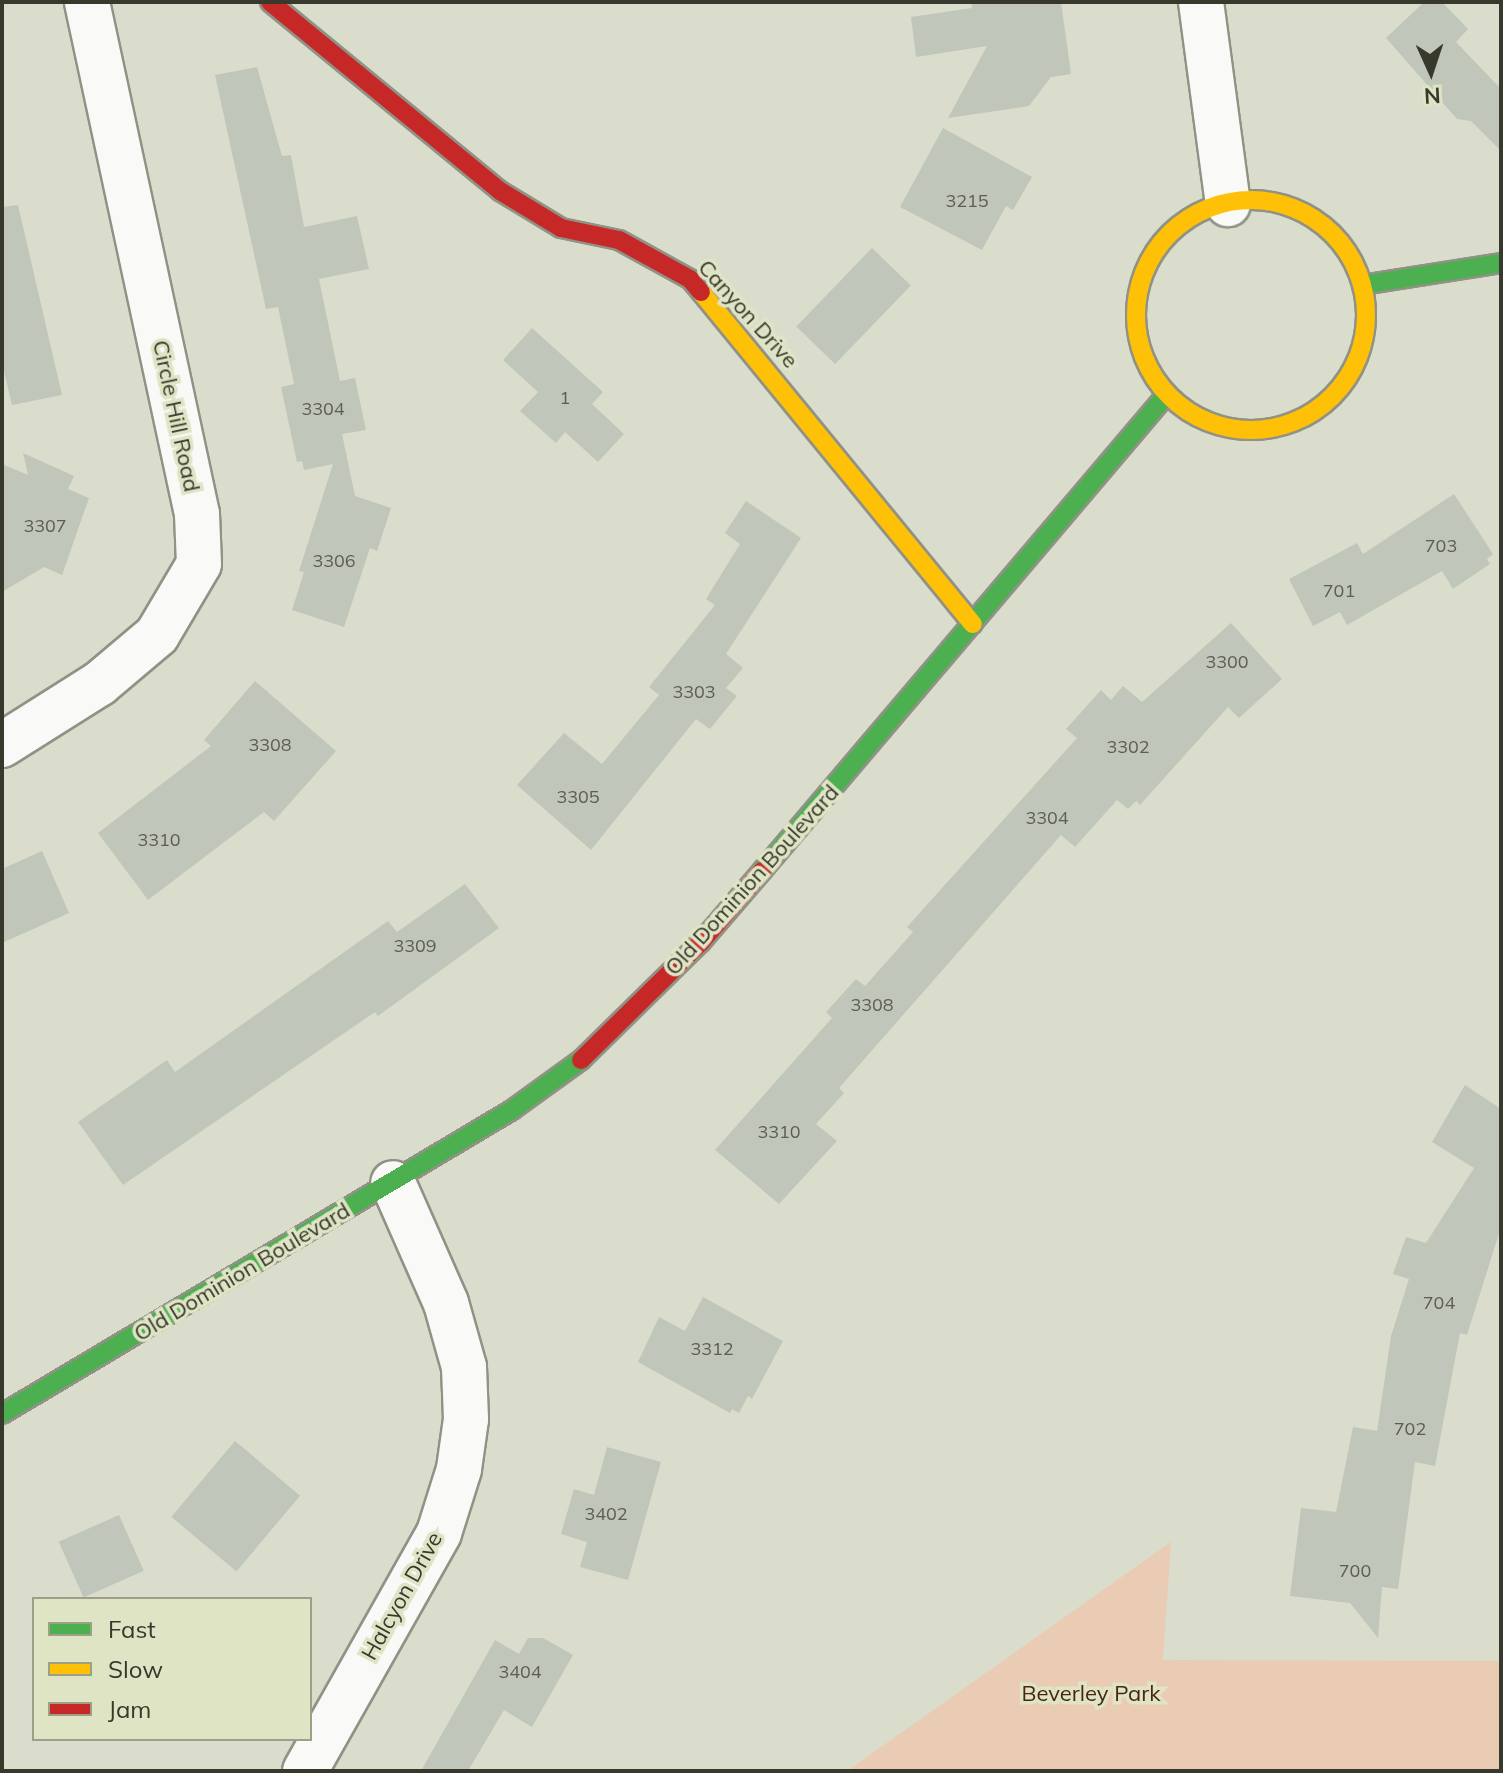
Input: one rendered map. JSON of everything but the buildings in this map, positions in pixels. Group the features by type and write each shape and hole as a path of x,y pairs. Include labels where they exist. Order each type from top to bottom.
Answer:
{"street":[{"name":"Circle Hill Road","path":"2,745 99,684 157,635 199,564 197,514 87,2"},
{"name":"Canyon Drive","path":"270,2 500,191 561,228 619,240 690,279 973,624"},
{"path":"1201,2 1228,204"},
{"path":"1248,200 1285,205 1318,221 1344,247 1362,285 1367,316 1360,354 1341,388 1311,414 1275,428 1236,429 1199,418 1167,394 1145,362 1135,324 1140,285 1155,252 1180,225 1228,204 1248,200"},
{"path":"1362,285 1501,263"},
{"name":"Old Dominion Boulevard","path":"2,1414 393,1183 512,1110 581,1060 701,942 1167,394"},
{"name":"Halcyon Drive","path":"305,1771 439,1533 459,1469 466,1419 464,1367 446,1303 393,1183"}],"green space":[{"name":"Beverley Park","path":"1171,1542 1163,1660 1501,1661 1501,1771 847,1771"}],"traffic: fast":[{"path":"1362,285 1501,263"},
{"path":"762,871 1167,394"},
{"path":"2,1414 512,1110 581,1060"}],"traffic: slow":[{"path":"1251,200 1295,209 1332,234 1357,271 1366,315 1357,359 1332,396 1295,421 1251,430 1207,421 1170,396 1145,359 1136,315 1145,271 1170,234 1207,209 1251,200"},
{"path":"701,292 973,624"}],"traffic: jam":[{"path":"270,2 500,191 561,228 619,240 690,279 701,292"},
{"path":"581,1060 701,942 762,871"}]}
